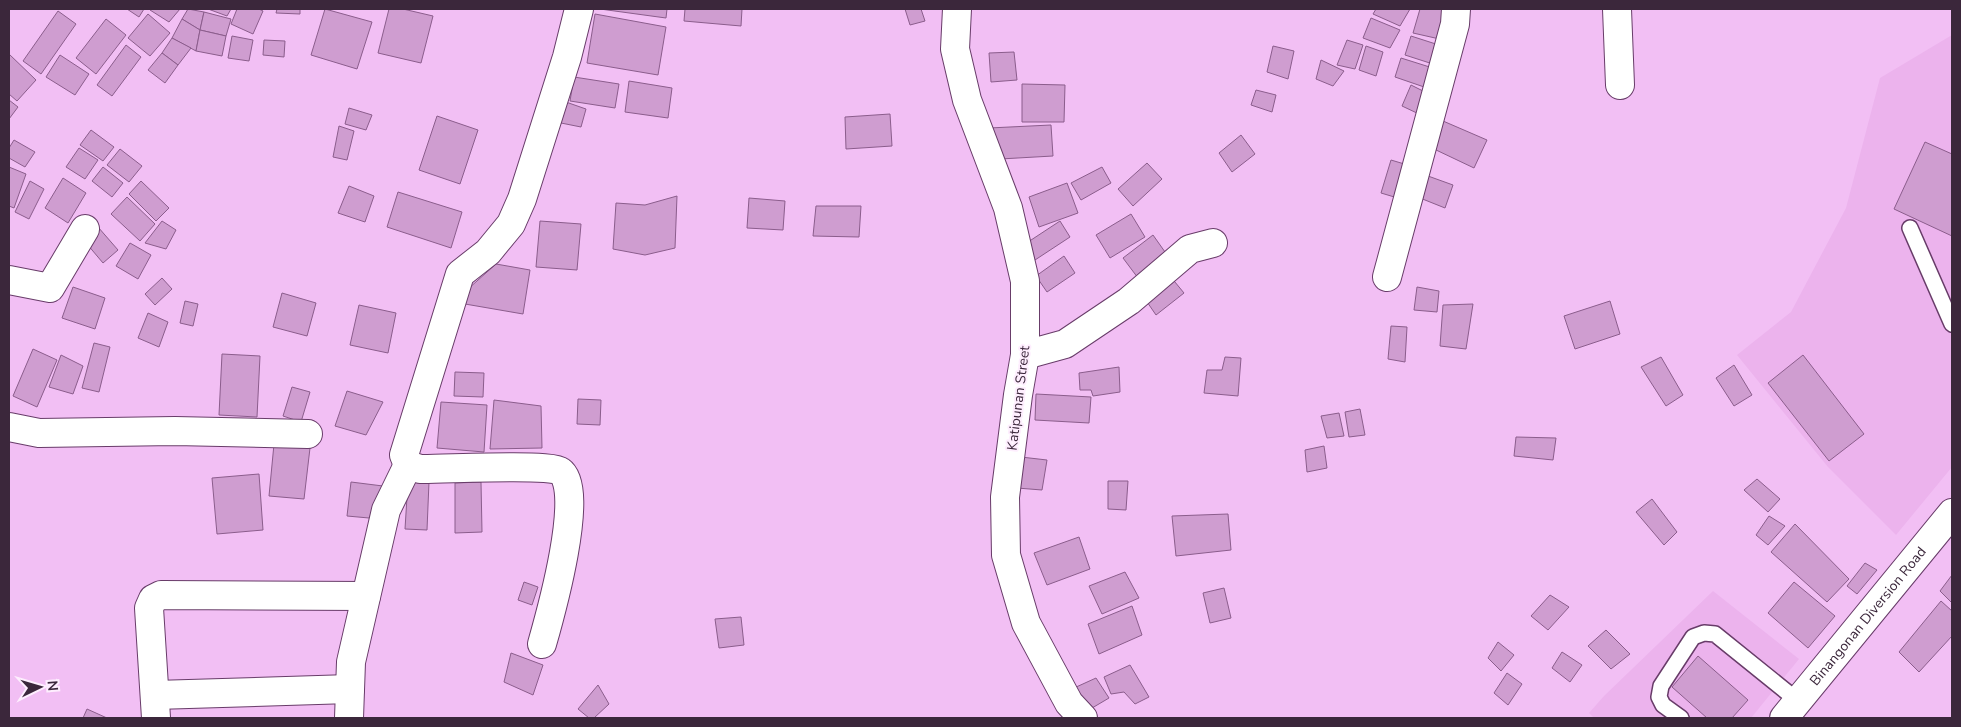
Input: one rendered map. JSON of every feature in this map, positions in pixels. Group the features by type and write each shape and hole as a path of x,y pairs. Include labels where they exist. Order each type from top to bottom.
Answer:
{"street":[{"path":"349,718 350,662 386,510 408,465 404,454 460,274 488,252 511,224 522,199 567,57 579,9"},
{"name":"Katipunan Street","path":"956,9 955,49 967,100 1008,208 1025,280 1025,355 1005,497 1006,555 1026,623 1069,703 1083,718"},
{"path":"1387,277 1456,24 1456,9"},
{"path":"1617,9 1620,85"},
{"path":"9,280 50,288 85,229"},
{"path":"1025,355 1065,344 1129,301 1190,249 1213,243"},
{"path":"9,427 39,433 175,431 308,434"},
{"path":"408,465 420,469 553,468 560,470 567,480 570,499 558,584 542,644"},
{"name":"Binangonan Diversion Road","path":"1791,710 1952,513"},
{"path":"350,690 155,706 149,608 153,599 161,595 366,596"}],"lane":[{"path":"1910,228 1952,324"},
{"path":"1681,718 1663,705 1659,697 1661,686 1693,636 1704,633 1715,634 1791,710"}],"shaded area":[{"path":"1952,35 1952,467 1896,535 1828,467 1737,355 1791,312 1846,208 1880,78"},
{"path":"1713,591 1799,659 1751,718 1594,718 1589,713 1604,696"}],"building":[{"path":"127,9 144,9 139,17"},
{"path":"151,9 180,9 169,22"},
{"path":"188,9 204,12 200,30 182,19"},
{"path":"208,9 231,9 227,16"},
{"path":"237,9 259,9 263,11 253,34 231,24"},
{"path":"277,9 300,9 300,14 276,13"},
{"path":"325,9 372,22 357,69 311,55"},
{"path":"389,9 403,9 433,16 421,63 378,53"},
{"path":"600,9 667,9 666,18"},
{"path":"685,9 742,9 741,26 684,21"},
{"path":"905,9 921,9 925,21 910,25"},
{"path":"1376,9 1410,9 1400,26 1373,14"},
{"path":"1420,9 1454,9 1444,40 1413,33"},
{"path":"58,11 76,24 41,74 23,61"},
{"path":"204,12 231,19 226,36 200,30"},
{"path":"148,14 170,33 150,56 128,38"},
{"path":"595,14 666,27 658,75 587,63"},
{"path":"1371,18 1400,30 1390,48 1363,38"},
{"path":"106,19 126,35 96,74 76,58"},
{"path":"182,19 200,30 196,51 172,38"},
{"path":"200,30 226,36 222,56 196,51"},
{"path":"232,36 253,40 249,61 228,58"},
{"path":"1411,36 1442,46 1436,65 1405,55"},
{"path":"172,38 191,48 178,65 162,53"},
{"path":"264,40 285,41 284,57 263,55"},
{"path":"1347,40 1363,45 1355,69 1337,65"},
{"path":"126,45 141,57 112,96 97,85"},
{"path":"1273,46 1294,51 1288,79 1267,72"},
{"path":"1366,46 1383,52 1376,76 1359,70"},
{"path":"1014,52 1017,80 991,82 989,53"},
{"path":"162,53 178,65 165,83 148,70"},
{"path":"9,54 36,80 17,101 9,94"},
{"path":"60,55 89,74 75,95 46,77"},
{"path":"1401,58 1436,69 1430,89 1395,77"},
{"path":"1321,60 1344,71 1333,86 1316,79"},
{"path":"574,77 619,84 615,108 570,101"},
{"path":"629,81 672,88 668,118 625,112"},
{"path":"1022,84 1065,85 1064,122 1022,122"},
{"path":"1411,85 1427,93 1419,114 1402,106"},
{"path":"1256,90 1276,95 1272,112 1251,105"},
{"path":"9,100 18,107 9,119"},
{"path":"563,101 586,109 581,127 556,122"},
{"path":"349,108 372,115 366,130 345,124"},
{"path":"890,114 892,146 846,149 845,117"},
{"path":"437,116 478,130 460,184 419,170"},
{"path":"1443,121 1487,140 1474,168 1434,149"},
{"path":"1051,125 1053,156 1000,159 989,128"},
{"path":"339,126 354,131 347,160 333,157"},
{"path":"91,130 114,147 103,161 80,145"},
{"path":"1241,135 1255,154 1232,172 1219,153"},
{"path":"14,140 35,152 25,167 9,158 9,148"},
{"path":"1925,142 1952,154 1952,236 1894,209"},
{"path":"79,148 98,160 85,179 66,167"},
{"path":"120,149 142,166 129,182 107,165"},
{"path":"1391,160 1411,166 1401,199 1381,193"},
{"path":"1147,163 1162,179 1133,206 1118,189"},
{"path":"9,167 26,174 14,208 9,206"},
{"path":"103,167 123,183 112,197 92,181"},
{"path":"1102,167 1111,183 1081,200 1071,183"},
{"path":"1428,176 1453,185 1445,208 1420,198"},
{"path":"63,178 86,193 68,223 45,208"},
{"path":"30,181 44,189 29,219 15,212"},
{"path":"141,181 169,208 156,221 129,194"},
{"path":"1067,183 1078,213 1039,227 1029,197"},
{"path":"349,186 374,196 365,222 338,213"},
{"path":"398,192 462,212 451,248 387,227"},
{"path":"677,196 675,248 645,255 613,249 616,203 645,205"},
{"path":"127,197 155,224 140,241 111,214"},
{"path":"749,198 785,201 783,230 747,228"},
{"path":"816,206 861,206 859,237 813,236"},
{"path":"1131,214 1145,237 1110,258 1096,235"},
{"path":"162,221 176,230 166,249 145,243"},
{"path":"540,221 581,224 577,270 536,267"},
{"path":"1060,221 1070,237 1035,260 1025,244"},
{"path":"98,227 118,250 103,263 87,244"},
{"path":"1153,235 1170,259 1141,282 1123,258"},
{"path":"130,243 151,255 138,279 116,266"},
{"path":"1064,256 1075,273 1047,292 1036,276"},
{"path":"496,264 530,270 523,314 465,304 468,289"},
{"path":"1170,276 1184,293 1156,315 1143,296"},
{"path":"162,278 172,289 155,305 145,294"},
{"path":"73,287 105,298 95,329 62,318"},
{"path":"1417,287 1439,291 1437,312 1414,310"},
{"path":"282,293 316,303 307,336 273,327"},
{"path":"185,301 198,304 193,326 180,323"},
{"path":"1610,301 1620,334 1575,349 1564,316"},
{"path":"1473,304 1466,349 1440,346 1443,305"},
{"path":"359,305 396,313 388,353 350,345"},
{"path":"148,313 168,322 159,347 138,338"},
{"path":"1391,326 1407,327 1405,362 1388,359"},
{"path":"94,343 110,347 99,392 82,388"},
{"path":"33,349 57,360 37,407 13,396"},
{"path":"222,354 260,356 257,417 219,415"},
{"path":"61,355 83,366 73,394 49,387"},
{"path":"1803,355 1864,434 1829,461 1768,383"},
{"path":"1225,357 1241,358 1238,396 1204,393 1207,370 1222,370"},
{"path":"1661,357 1683,395 1666,406 1641,367"},
{"path":"1734,365 1752,395 1734,406 1716,378"},
{"path":"1119,367 1120,392 1093,396 1091,390 1080,390 1079,373"},
{"path":"455,372 484,373 483,397 454,396"},
{"path":"292,387 310,392 301,422 283,416"},
{"path":"347,391 383,402 366,435 335,426"},
{"path":"1036,394 1091,397 1089,423 1035,420"},
{"path":"578,399 601,400 600,425 577,424"},
{"path":"494,400 541,406 542,448 490,449"},
{"path":"441,402 487,405 484,452 437,448"},
{"path":"1360,409 1365,435 1349,437 1345,412"},
{"path":"1339,413 1344,436 1327,438 1321,416"},
{"path":"1516,437 1556,438 1553,460 1514,456"},
{"path":"274,444 310,448 304,499 269,496"},
{"path":"1324,446 1327,468 1307,472 1305,450"},
{"path":"1021,457 1047,460 1042,490 1017,488"},
{"path":"259,474 263,530 217,534 212,478"},
{"path":"1757,479 1780,499 1768,512 1744,490"},
{"path":"408,481 429,482 427,530 405,529"},
{"path":"1108,481 1128,481 1126,510 1108,509"},
{"path":"351,482 383,486 380,519 347,516"},
{"path":"481,482 482,532 455,533 455,483"},
{"path":"1652,499 1677,532 1664,545 1636,512"},
{"path":"1228,514 1231,550 1176,556 1172,516"},
{"path":"1769,516 1785,526 1768,545 1756,535"},
{"path":"1795,524 1849,579 1827,602 1771,552"},
{"path":"1079,537 1090,569 1047,585 1034,553"},
{"path":"1865,563 1877,570 1857,594 1847,586"},
{"path":"1125,572 1139,598 1102,614 1089,586"},
{"path":"1952,575 1952,603 1940,591"},
{"path":"524,582 538,587 532,605 518,600"},
{"path":"1794,582 1835,616 1808,648 1768,613"},
{"path":"1224,588 1231,618 1210,623 1203,593"},
{"path":"1550,595 1569,607 1548,630 1531,616"},
{"path":"1941,601 1952,611 1952,636 1919,672 1899,652"},
{"path":"1132,606 1142,635 1099,654 1088,624"},
{"path":"741,617 744,645 719,648 715,619"},
{"path":"1606,630 1630,654 1611,669 1588,646"},
{"path":"1498,642 1514,655 1501,671 1488,658"},
{"path":"1562,652 1582,665 1570,682 1552,668"},
{"path":"511,653 543,665 533,695 504,682"},
{"path":"1698,656 1748,700 1732,718 1707,718 1672,687"},
{"path":"1130,665 1149,697 1135,704 1124,692 1111,694 1104,677"},
{"path":"1507,673 1522,684 1508,705 1494,693"},
{"path":"1096,678 1109,698 1087,711 1074,688"},
{"path":"598,685 609,704 594,718 589,718 578,709"},
{"path":"87,709 107,718 83,718"}]}
